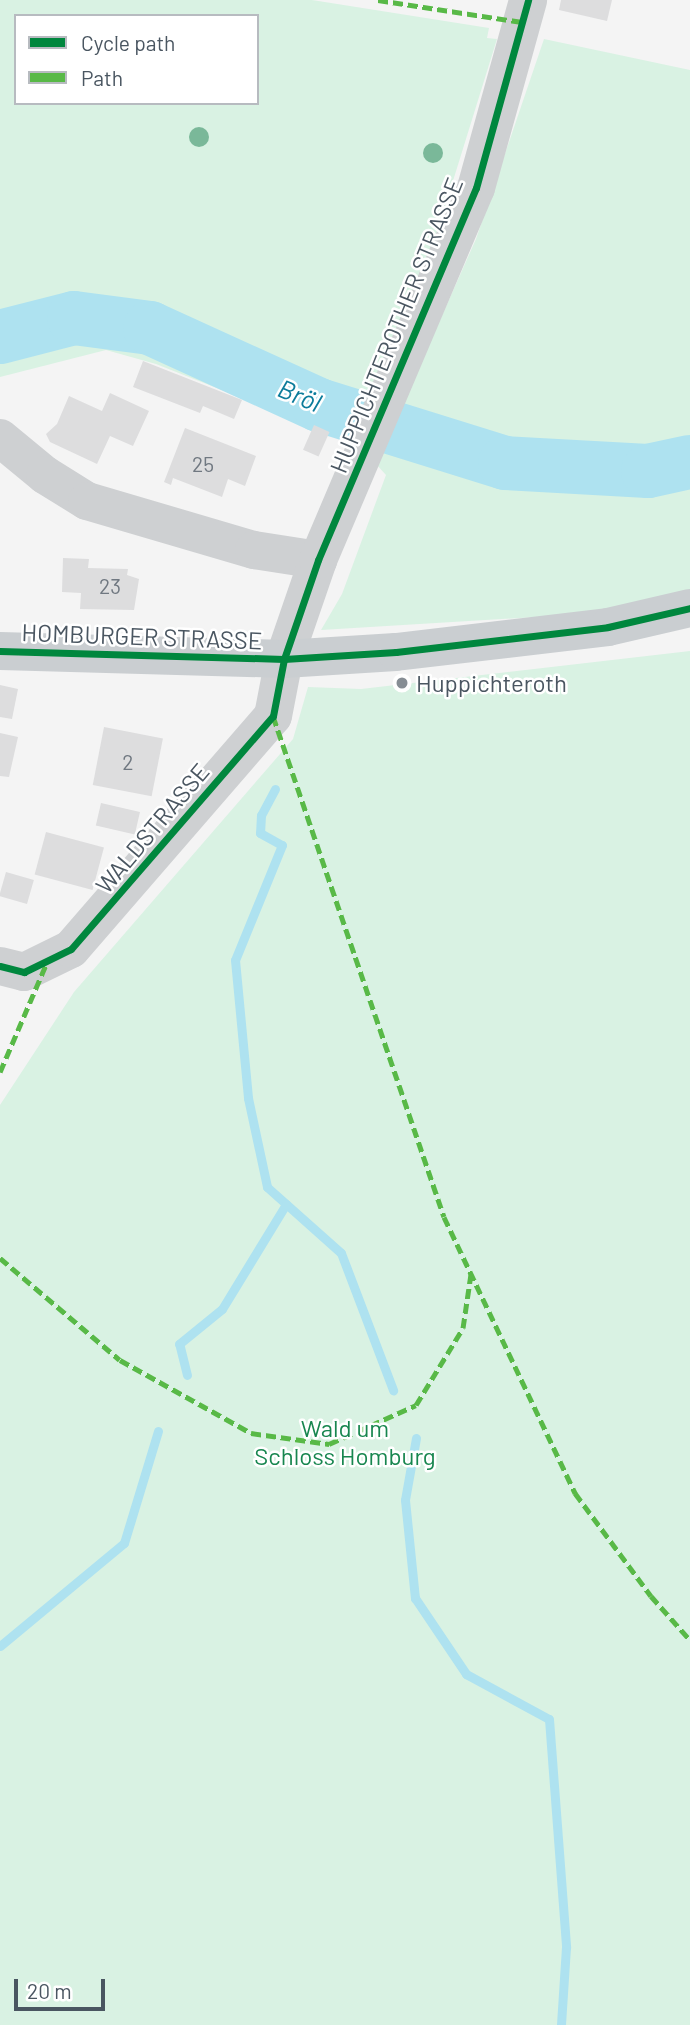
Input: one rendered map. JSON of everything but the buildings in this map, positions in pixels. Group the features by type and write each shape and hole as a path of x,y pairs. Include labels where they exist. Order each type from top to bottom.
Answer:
{"main road":[{"name":"HOMBURGER STRASSE","path":"0,651 284,659 396,652 608,627 690,608"}],"street":[{"name":"HUPPICHTEROTHER STRASSE","path":"284,659 318,560 476,188 528,0"},
{"path":"0,438 45,475 87,501 254,550 318,560"},
{"name":"WALDSTRASSE","path":"0,966 24,972 71,948 118,899 273,716 284,659"}],"green space":[{"path":"0,0 312,0 489,28 487,38 497,39 439,226 351,441 156,364 106,350 0,377"},
{"path":"544,39 690,70 690,591 603,613 321,630 342,594 386,475 376,464 476,239"},
{"name":"Wald um Schloss Homburg","path":"690,651 690,2025 0,2025 0,1105 74,992 293,739 308,687 361,689"}],"waterway":[{"name":"Bröl","path":"0,337 74,318 150,328 319,405 505,463 648,471 690,462"},
{"path":"275,789 261,815 260,833 282,845 235,960 248,1098 267,1187 341,1253 393,1390"},
{"path":"187,1375 179,1344 222,1309 286,1204"},
{"path":"0,1646 124,1543 158,1431"},
{"path":"416,1438 405,1500 415,1598 466,1674 549,1719 566,1947 561,2025"}],"marked path":[{"path":"378,0 522,22"},
{"path":"273,716 444,1217 575,1493 651,1596 690,1640"},
{"path":"0,1072 48,960"},
{"path":"0,1258 120,1360 251,1433 329,1444 416,1405 463,1328 471,1274"}],"cycle path":[{"path":"0,966 24,972 71,949 273,716 284,659 318,560 476,188 528,0"},
{"path":"0,651 284,659 396,652 608,627 690,608"}],"place":[{"name":"Huppichteroth","path":"402,683"}]}
